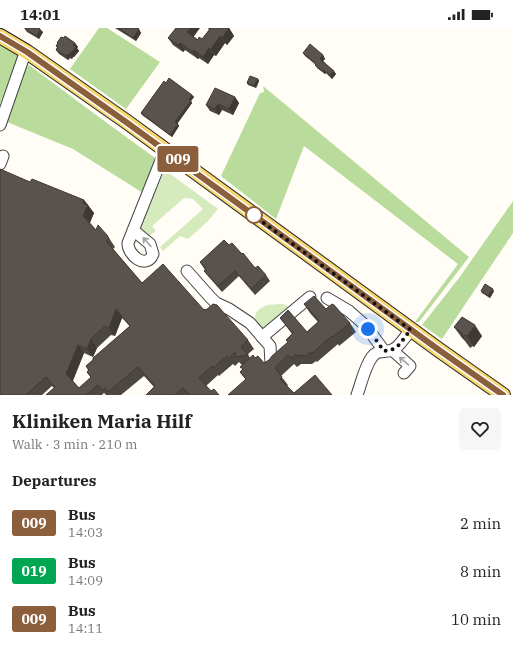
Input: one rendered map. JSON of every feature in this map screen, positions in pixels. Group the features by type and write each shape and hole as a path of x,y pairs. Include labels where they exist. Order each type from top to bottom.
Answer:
{"main road":[{"path":"0,36 27,52 166,151 411,330 503,395"}],"lane":[{"path":"0,125 24,56 27,52"},
{"path":"133,230 166,151"},
{"path":"187,271 216,303 229,308 250,323 270,346 271,363"},
{"path":"262,337 310,297"},
{"path":"326,298 349,311 366,326 388,350 410,366 404,373"},
{"path":"357,395 372,356 377,352 388,350 399,345 411,330"}],"green space":[{"path":"99,28 107,28 160,62 126,109 70,69"},
{"path":"0,44 19,57 0,104"},
{"path":"29,65 155,158 143,193 73,149 7,122 23,71"},
{"path":"263,86 469,257 419,322 415,322 458,264 304,146 276,219 221,176 260,93 264,92"},
{"path":"165,170 218,209 208,221 188,239 180,236 163,251 160,247 203,209 193,199 184,198 152,226 156,231 149,236 140,228"},
{"path":"513,201 513,233 442,339 422,325 459,278"},
{"path":"283,304 290,309 264,329 256,322 255,316 258,310 267,305"}],"building":[{"path":"25,28 39,28 40,29 37,36"},
{"path":"118,28 137,28 139,29 133,38"},
{"path":"176,28 190,28 187,32 198,40 199,37 202,39 210,29 209,28 229,28 222,38 220,36 211,49 209,48 203,57 194,50 193,52 180,43 178,45 168,38"},
{"path":"65,36 75,43 73,45 76,47 69,55 68,54 66,56 56,50 58,47 56,46 57,43 61,37 64,38"},
{"path":"310,44 323,55 320,59 334,71 330,75 323,70 322,71 303,53"},
{"path":"250,76 258,79 254,86 247,83"},
{"path":"169,78 192,95 189,100 191,101 175,122 178,124 170,135 141,113 164,81 166,83"},
{"path":"215,88 235,97 229,109 218,104 215,109 206,105"},
{"path":"0,169 30,182 32,179 84,200 83,203 88,205 83,216 96,230 98,225 107,235 109,239 106,241 142,283 163,264 204,310 213,304 217,305 248,340 241,347 248,355 236,357 235,352 229,358 227,356 213,368 212,366 199,378 211,391 214,389 219,395 190,395 183,388 175,395 146,395 155,386 138,367 108,392 105,388 103,390 98,385 87,395 46,395 55,387 46,377 26,395 0,395","holes":["116,309 130,326 93,358 93,360 86,366 89,370 87,372 91,377 79,388 66,374 78,345 87,349 91,339 105,326 109,328"]},
{"path":"224,240 229,245 232,243 242,254 243,253 255,268 258,266 266,275 251,289 235,271 218,286 204,271 206,269 200,262"},
{"path":"485,284 493,289 488,296 481,291"},
{"path":"314,296 326,309 332,304 334,305 350,323 311,354 310,352 306,356 295,355 291,358 288,355 275,368 282,377 280,379 294,393 315,375 332,395 228,395 246,379 240,372 243,369 240,367 253,355 255,358 258,356 264,363 288,342 286,340 293,333 280,318 288,310 307,332 319,321 304,304"},
{"path":"462,317 475,325 467,336 465,335 463,337 462,333 454,327"}],"bus line":[{"name":"009","path":"0,36 27,52 126,122 503,395"}],"route":[{"path":"254,215 250,213 411,330 399,345 392,350 384,351 368,329"}]}
